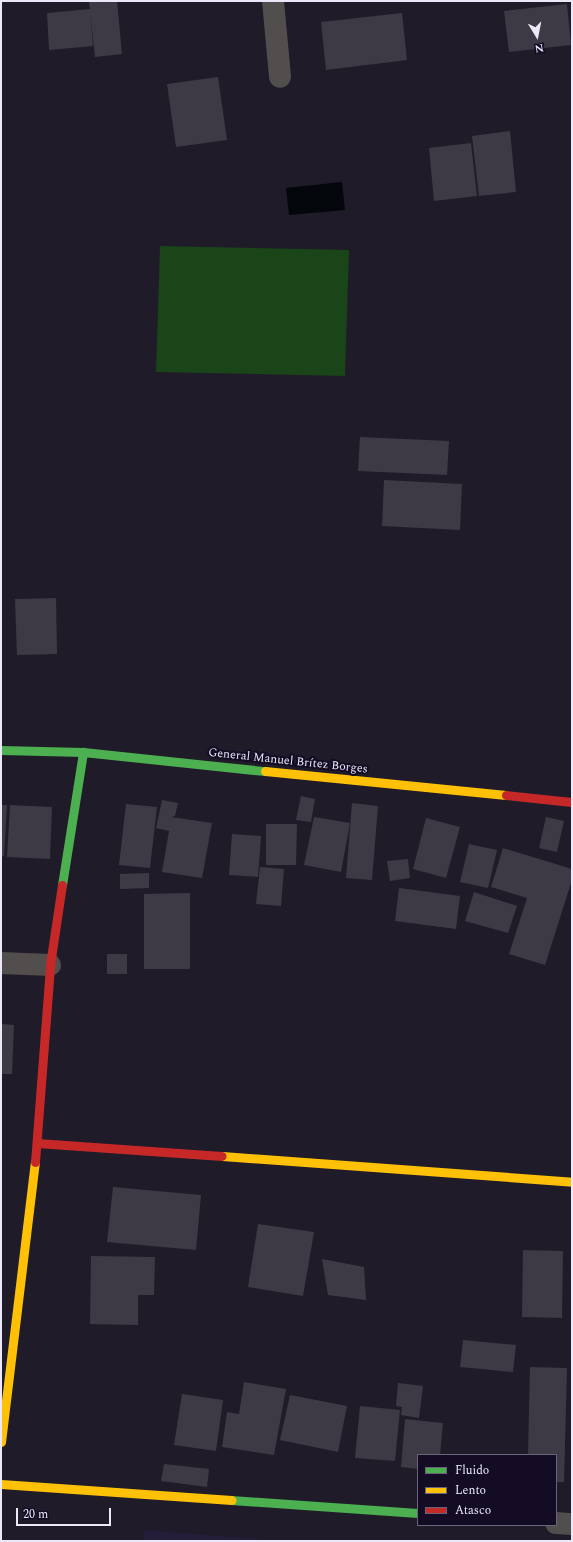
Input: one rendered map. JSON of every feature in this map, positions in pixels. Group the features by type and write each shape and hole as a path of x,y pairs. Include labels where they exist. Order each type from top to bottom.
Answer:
{"street":[{"path":"273,1 280,77"},
{"name":"General Manuel Brítez Borges","path":"1,750 83,752 572,802"},
{"path":"1,1442 8,1337 37,1144 50,965 83,752"},
{"path":"1,962 50,965"},
{"path":"37,1144 572,1182"},
{"path":"1,1484 417,1513"},
{"path":"557,1523 572,1524"}],"shaded area":[{"path":"342,182 345,210 289,215 286,188"},
{"path":"144,1530 284,1541 143,1541"}],"green space":[{"path":"160,246 349,250 345,376 156,372"}],"building":[{"path":"117,1 122,54 95,57 90,13 93,46 49,50 47,13 90,9 89,2"},
{"path":"567,4 571,45 509,52 504,11"},
{"path":"402,13 407,60 326,70 321,22"},
{"path":"218,77 227,140 176,147 167,84"},
{"path":"510,131 516,192 479,196 472,136"},
{"path":"471,143 477,196 434,201 429,148"},
{"path":"360,437 449,441 447,475 358,471"},
{"path":"384,480 462,484 460,530 382,526"},
{"path":"56,598 57,654 17,655 15,599"},
{"path":"301,796 315,799 311,822 296,820"},
{"path":"162,800 178,803 175,816 171,817 212,823 202,878 162,872 169,831 156,828"},
{"path":"352,803 378,806 372,880 346,878"},
{"path":"126,804 157,807 150,868 119,865"},
{"path":"1,805 7,805 4,856 1,856"},
{"path":"10,805 52,807 50,859 7,857"},
{"path":"314,817 350,823 341,872 304,865"},
{"path":"546,817 564,821 557,852 539,848"},
{"path":"426,818 460,827 446,878 413,869"},
{"path":"266,824 297,824 296,865 266,865"},
{"path":"232,834 261,836 258,877 229,875"},
{"path":"469,844 497,850 488,888 460,882"},
{"path":"503,848 572,869 572,880 545,965 509,954 527,898 491,887"},
{"path":"408,859 410,878 390,881 387,861"},
{"path":"260,867 284,869 281,906 256,904"},
{"path":"149,873 149,888 120,889 120,874"},
{"path":"399,888 460,896 456,929 395,921"},
{"path":"474,892 517,906 508,933 465,921"},
{"path":"190,893 190,969 144,969 144,894"},
{"path":"107,954 127,954 127,974 107,974"},
{"path":"1,1024 14,1025 12,1074 1,1074"},
{"path":"113,1187 201,1195 196,1250 107,1242"},
{"path":"258,1224 314,1232 303,1296 248,1287"},
{"path":"523,1250 563,1251 562,1318 522,1317"},
{"path":"91,1256 155,1257 154,1295 138,1295 138,1325 90,1324"},
{"path":"322,1259 364,1267 366,1300 328,1295"},
{"path":"463,1340 516,1345 513,1372 460,1367"},
{"path":"530,1367 567,1368 564,1482 557,1482 557,1454 528,1454"},
{"path":"244,1382 286,1389 274,1455 222,1447 227,1412 239,1414"},
{"path":"398,1383 423,1386 419,1418 401,1415 402,1407 396,1406"},
{"path":"182,1394 223,1400 216,1451 174,1445"},
{"path":"290,1395 347,1406 338,1452 280,1440"},
{"path":"360,1406 400,1410 395,1461 355,1458"},
{"path":"405,1419 443,1423 440,1454 417,1454 417,1469 401,1467"},
{"path":"164,1464 209,1469 207,1487 161,1481"}],"traffic: fast":[{"path":"1,750 83,752 265,771"},
{"path":"62,885 83,752"},
{"path":"231,1500 417,1513"}],"traffic: slow":[{"path":"265,771 506,795"},
{"path":"222,1156 572,1182"},
{"path":"1,1442 35,1162"},
{"path":"1,1484 231,1500"}],"traffic: jam":[{"path":"506,795 572,802"},
{"path":"35,1162 50,965 62,885"},
{"path":"37,1143 222,1156"}]}
